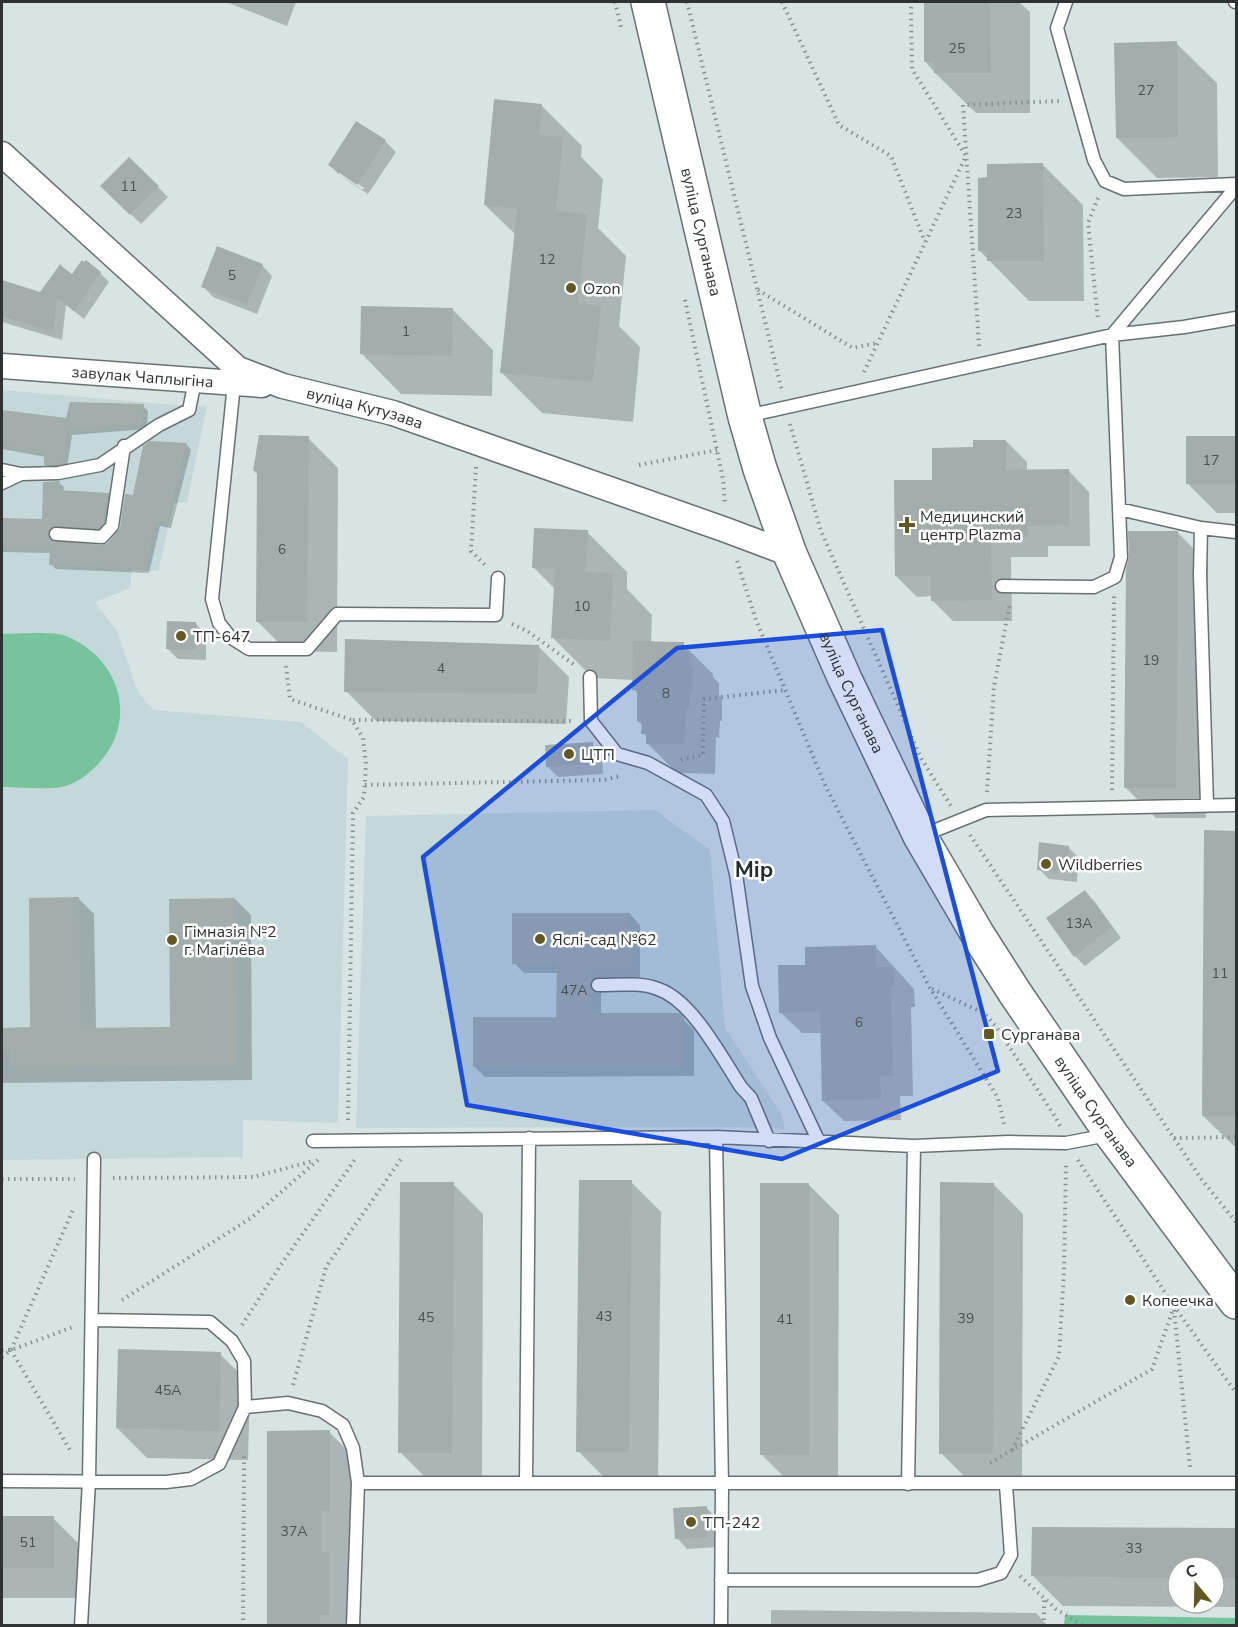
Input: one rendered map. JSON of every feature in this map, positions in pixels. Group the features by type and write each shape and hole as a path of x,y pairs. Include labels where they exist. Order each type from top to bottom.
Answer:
{"main road":[{"name":"вуліца Сурганава","path":"648,2 745,417 760,469 790,554 844,677 920,836 978,935 1112,1135 1236,1302"}],"street":[{"name":"вуліца Кутузава","path":"2,154 238,369 282,386 393,413 790,554"},
{"name":"завулак Чаплыгіна","path":"2,366 282,386"}],"lane":[{"path":"1066,2 1057,28 1094,160 1105,181 1124,189 1236,185"},
{"path":"1008,586 1094,587 1115,577 1121,557 1106,337 1236,185"},
{"path":"745,417 1106,337 1236,318"},
{"path":"2,470 21,474 58,473 100,465 124,446 189,410 195,381"},
{"path":"234,384 212,599 219,623 230,636 249,649 307,650 337,614 496,615 498,578"},
{"path":"56,534 102,537 112,526 124,446"},
{"path":"2,483 21,474"},
{"path":"1119,509 1201,528 1236,532"},
{"path":"1201,528 1200,575 1207,805"},
{"path":"590,677 591,721 617,754 655,767 706,795 723,821 736,874 752,986 770,1038 819,1142"},
{"path":"920,836 986,810 1236,805"},
{"path":"598,985 659,989 691,1011 741,1087 751,1098 769,1141"},
{"path":"313,1141 716,1137 914,1146 1008,1142 1066,1143 1112,1135"},
{"path":"716,1137 722,1626"},
{"path":"526,1483 529,1138"},
{"path":"908,1484 914,1146"},
{"path":"81,1626 92,1320 90,1178 94,1159"},
{"path":"2,1481 166,1482 191,1479 219,1464 245,1407 244,1360 232,1341 210,1322 92,1320"},
{"path":"245,1407 288,1403 322,1411 343,1425 353,1448 358,1483 354,1626"},
{"path":"358,1483 1236,1484"},
{"path":"721,1580 978,1580 1001,1573 1011,1555 1006,1485"}],"path":[{"path":"687,2 786,407 821,531 921,758 960,820 1202,1180 1236,1222"},
{"path":"782,2 839,125 891,156 925,243"},
{"path":"913,2 911,8 912,69 966,156"},
{"path":"980,364 963,105 1077,101"},
{"path":"855,392 966,156"},
{"path":"1105,181 1088,223 1106,337"},
{"path":"757,290 853,348 877,343"},
{"path":"478,443 471,551 498,578"},
{"path":"639,465 717,450"},
{"path":"723,478 726,530 756,620 825,784 930,988 998,1098 1008,1142"},
{"path":"1112,807 1115,577"},
{"path":"986,810 994,686 1008,586"},
{"path":"526,631 590,677"},
{"path":"284,650 290,699 352,720 591,721"},
{"path":"365,785 603,780 703,754 705,699 786,690"},
{"path":"348,1140 353,813 364,797 365,785 363,738 352,720"},
{"path":"930,988 984,1013 997,1028 1056,1118 1066,1143 1174,1306 1236,1393"},
{"path":"1173,1137 1236,1137"},
{"path":"1012,1450 1059,1356 1064,1272 1066,1143"},
{"path":"232,1341 280,1266 357,1157 347,1158"},
{"path":"288,1403 326,1268 402,1157 391,1157"},
{"path":"2,1179 253,1177 319,1159 329,1159"},
{"path":"2,1357 11,1350 92,1320 251,1218 319,1159"},
{"path":"11,1350 90,1178"},
{"path":"953,1484 1152,1369 1174,1306"},
{"path":"1174,1306 1192,1484"},
{"path":"2,1350 11,1350"},
{"path":"11,1350 88,1481"},
{"path":"243,1626 244,1453"},
{"path":"1006,1564 1056,1609 1084,1626"},
{"path":"1044,1599 1044,1626"}],"highlighted area":[{"path":"882,630 998,1071 782,1159 467,1105 423,857 677,648"}],"shaded area":[{"name":"Гімназія №2 г. Магілёва","path":"2,390 207,406 187,502 174,503 158,571 132,570 130,588 95,602 117,631 138,692 153,710 301,722 348,759 338,1123 243,1120 243,1157 2,1160"},
{"name":"Яслі-сад №62","path":"655,810 710,850 725,1028 781,1113 785,1129 739,1127 356,1128 366,816"}],"green space":[{"path":"44,633 66,636 101,660 112,677 118,695 120,714 117,733 108,752 93,769 74,783 55,788 2,787 2,634"},
{"path":"1065,1615 1236,1618 1236,1625 1064,1625"}],"building":[{"path":"924,2 990,2 991,73 934,73 934,62 924,62"},
{"path":"1177,41 1178,137 1116,138 1114,43"},
{"path":"494,99 542,104 539,135 563,137 556,211 587,214 578,303 601,306 593,382 500,373 517,209 484,205"},
{"path":"356,121 386,140 357,185 328,165"},
{"path":"129,157 159,186 130,215 100,186"},
{"path":"1043,163 1044,261 987,261 987,251 978,251 978,178 987,177 987,164"},
{"path":"217,246 263,264 247,304 201,287"},
{"path":"82,260 84,262 86,260 101,272 74,311 57,298 53,332 2,316 2,280 40,292 61,263 61,266 72,274"},
{"path":"361,306 453,308 452,356 360,354"},
{"path":"70,402 144,404 142,424 68,431 63,464 57,465 44,465 44,453 2,446 2,410 66,418"},
{"path":"259,435 309,436 307,622 256,622 257,471 253,471"},
{"path":"1186,436 1236,436 1236,484 1186,484"},
{"path":"973,440 1006,440 1006,470 1069,469 1069,525 1028,526 1028,537 991,537 992,600 931,601 931,576 895,576 894,480 932,480 932,448 973,447"},
{"path":"150,441 187,443 167,524 156,522 145,569 49,565 50,549 2,548 2,518 42,519 43,482 60,481 59,490 109,493 104,522 99,529 53,526 48,533 51,540 101,545 108,543 120,528 125,494 133,495 143,446"},
{"path":"534,528 588,530 586,572 613,573 610,641 551,638 555,569 532,568"},
{"path":"1128,531 1178,531 1176,788 1124,788"},
{"name":"ТП-647","path":"167,621 196,622 196,650 166,649"},
{"path":"345,639 539,645 537,694 344,692"},
{"path":"633,641 684,642 684,652 690,652 690,666 693,666 693,691 690,691 690,708 686,708 685,744 646,744 646,734 641,734 642,721 637,721 637,690 632,690"},
{"name":"ЦТП","path":"593,742 594,764 546,767 545,745"},
{"path":"1204,830 1236,831 1236,1116 1202,1116"},
{"path":"1039,842 1069,846 1067,872 1037,870"},
{"path":"1085,890 1112,927 1074,957 1046,918"},
{"path":"79,897 81,1028 170,1027 169,899 235,898 237,1065 10,1068 10,1050 2,1050 2,1028 30,1027 29,898"},
{"path":"512,913 630,913 631,967 591,968 591,1013 679,1013 684,1018 684,1066 473,1067 473,1017 556,1017 557,963 512,964"},
{"path":"876,945 876,967 894,967 894,986 891,986 893,1076 880,1076 881,1099 822,1101 820,1012 779,1013 778,965 805,965 805,947"},
{"path":"579,1180 632,1180 629,1452 576,1452"},
{"path":"400,1182 454,1182 452,1453 398,1453"},
{"path":"940,1182 994,1183 993,1454 939,1454"},
{"path":"760,1183 809,1183 809,1454 760,1455"},
{"path":"118,1349 221,1352 219,1431 116,1428"},
{"path":"330,1430 330,1511 321,1510 321,1552 329,1552 329,1615 320,1615 320,1626 267,1626 267,1431"},
{"name":"ТП-242","path":"707,1506 708,1537 675,1539 673,1508"},
{"path":"2,1516 54,1516 54,1568 2,1568"},
{"path":"1032,1527 1236,1528 1236,1578 1226,1578 1226,1555 1166,1555 1166,1578 1031,1576"}],"place":[{"name":"Ozon","path":"571,288"},
{"name":"Медицинский центр Plazma","path":"907,525"},
{"name":"ТП-647","path":"181,636"},
{"name":"ЦТП","path":"569,754"},
{"name":"Wildberries","path":"1046,864"},
{"name":"Яслі-сад №62","path":"540,939"},
{"name":"Гімназія №2 г. Магілёва","path":"172,940"},
{"name":"Сурганава","path":"989,1034"},
{"name":"Копеечка","path":"1130,1300"},
{"name":"ТП-242","path":"691,1522"}],"district":[{"name":"Мір","path":"754,869"}]}
